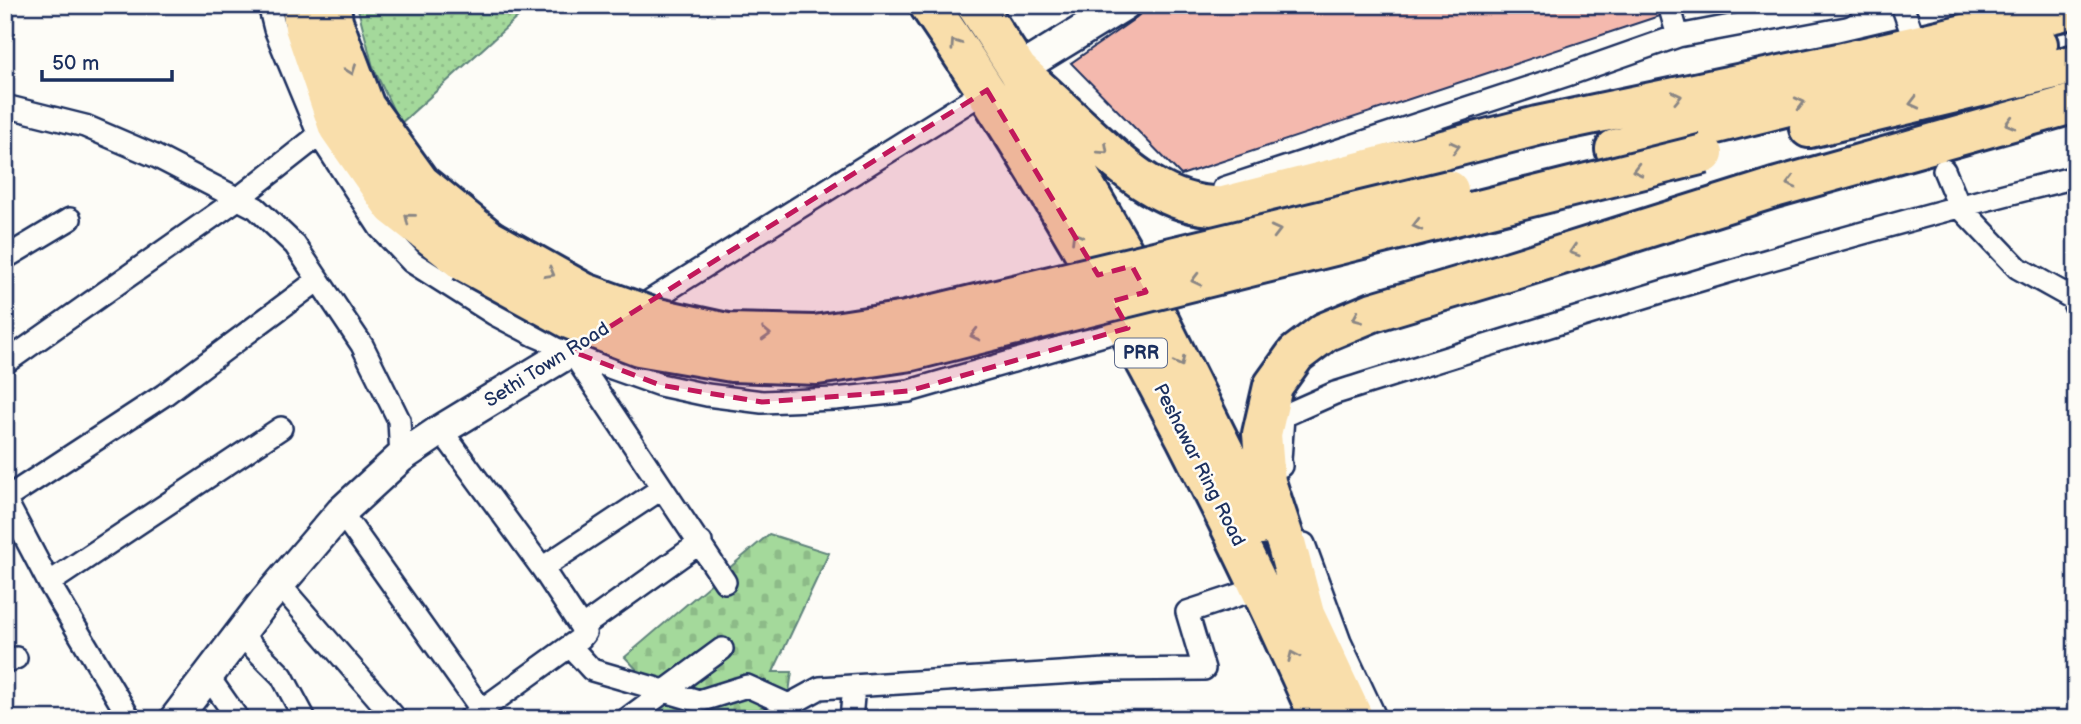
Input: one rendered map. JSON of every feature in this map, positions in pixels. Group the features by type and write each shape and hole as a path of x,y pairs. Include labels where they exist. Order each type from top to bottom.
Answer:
{"highway":[{"path":"301,5 304,27 338,127 393,206 476,251 649,316 727,333 815,335 905,321 2076,34"},
{"path":"331,5 333,22 365,107 420,183 476,251 569,319 639,346 732,362 817,365 911,351 2076,64"},
{"name":"Peshawar Ring Road","path":"929,5 1003,80 1135,272 1305,614 1335,654 1354,719"},
{"name":"Peshawar Ring Road","path":"976,5 1003,80 1103,282 1197,458 1320,719"},
{"path":"1003,80 1137,178 1183,202 1206,207 1224,206 1537,126 1843,62 2076,8"},
{"path":"1305,614 1266,482 1262,434 1273,386 1296,354 1325,332 1373,312 1774,188 2076,103"}],"street":[{"path":"269,5 275,29 318,135 380,228 412,262 494,314 612,368 660,385 707,395 762,402 835,399 909,391 1128,328"},
{"path":"1003,80 1124,5"},
{"path":"1669,5 1678,36"},
{"path":"1902,5 1910,28"},
{"path":"1183,202 1678,36 1834,6"},
{"name":"Sethi Town Road","path":"175,719 279,584 341,512 401,457 440,430 1003,80"},
{"path":"5,106 85,126 155,156 256,208 295,246 362,345 398,419 401,457"},
{"path":"5,363 239,198 318,135"},
{"path":"1944,170 1959,206 2018,268 2071,298 2076,307"},
{"path":"1376,719 1335,654 1280,460 1283,416 1335,393 1667,289 1959,206 2076,177"},
{"path":"5,258 70,219"},
{"path":"130,719 49,583 5,499 164,395 318,280"},
{"path":"571,351 725,582"},
{"path":"49,583 281,428"},
{"path":"341,512 475,714 570,646 585,633 542,568 440,430"},
{"path":"542,568 661,489"},
{"path":"581,628 700,543"},
{"path":"279,584 396,719"},
{"path":"570,646 592,670 699,701 747,686 789,705 820,688 1106,670 1203,668 1187,612 1260,588"},
{"path":"239,634 282,676 306,719"},
{"path":"628,719 722,649"},
{"path":"207,675 238,719"},
{"path":"852,719 854,686"}],"highlighted area":[{"path":"987,90 1098,275 1132,266 1146,292 1113,301 1128,328 909,391 762,402 660,385 571,351"}],"green space":[{"path":"357,5 531,5 400,124 373,67"},
{"path":"769,534 829,553 773,672 792,672 785,719 605,719 655,689 625,657"}],"building":[{"path":"1151,5 1656,5 1659,16 1181,175 1071,63"}]}
